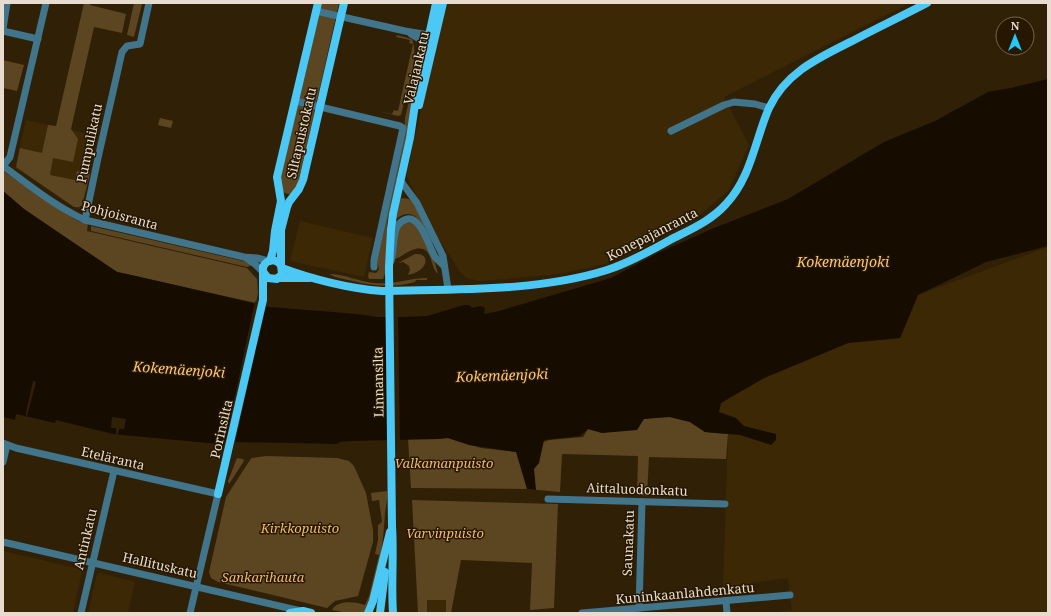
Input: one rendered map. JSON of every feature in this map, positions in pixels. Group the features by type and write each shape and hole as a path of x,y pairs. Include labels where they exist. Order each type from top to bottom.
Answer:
{"main road":[{"name":"Siltapuistokatu","path":"282,267 282,226 287,207 303,180 344,3"},
{"name":"Valajankatu","path":"429,50 429,35 436,3"},
{"name":"Valajankatu","path":"389,269 391,229 396,198 410,138 417,116 429,50 443,3"},
{"name":"Konepajanranta","path":"314,278 369,290 382,291 529,285 608,270 684,234 707,220 725,205 737,191 750,163 769,108 783,86 806,66 820,57 927,3"},
{"name":"Siltapuistokatu","path":"269,261 274,251 275,231 280,207 277,177 317,7"},
{"path":"279,192 290,198 294,195"},
{"path":"269,261 277,261 282,267 314,278 268,278 263,273 264,265 269,261"},
{"path":"276,279 282,274 282,267"},
{"name":"Linnansilta","path":"389,269 392,526"},
{"name":"Porinsilta","path":"218,494 263,300 263,273"},
{"name":"Porinsilta","path":"263,300 276,279"},
{"path":"368,613 373,601 392,526"},
{"path":"380,613 392,526"},
{"path":"392,526 394,551 392,589 393,613"},
{"path":"290,613 307,612"}],"street":[{"path":"7,3 3,30 38,39"},
{"path":"3,166 10,157 46,3"},
{"name":"Pumpulikatu","path":"85,220 122,52 127,46 140,44 150,3"},
{"path":"317,7 341,16 429,35"},
{"path":"405,31 421,40 429,50"},
{"path":"295,101 400,126 403,128 374,260 374,267"},
{"path":"671,131 724,105 734,102 755,104 769,108"},
{"name":"Pohjoisranta","path":"3,166 69,212 85,220 244,257 269,261"},
{"path":"400,180 417,203 443,256 448,289"},
{"path":"396,198 409,193"},
{"path":"389,269 394,253 398,226 410,219 418,224 436,258 444,266"},
{"name":"Pohjoisranta","path":"244,257 255,264 263,273"},
{"path":"3,462 5,444"},
{"name":"Eteläranta","path":"5,444 114,471 218,494"},
{"name":"Antinkatu","path":"81,613 114,471"},
{"path":"190,613 218,494"},
{"name":"Aittaluodonkatu","path":"548,499 724,504"},
{"name":"Saunakatu","path":"639,608 642,502"},
{"name":"Hallituskatu","path":"3,542 307,612"},
{"name":"Kuninkaanlahdenkatu","path":"582,613 790,595"},
{"path":"726,601 727,613"}],"shaded area":[{"path":"446,3 907,3 904,6 724,97 749,145 728,191 699,216 605,264 560,274 481,281 466,278 459,270 440,241 406,175"},
{"path":"26,120 94,135 88,162 92,164 83,203 79,209 15,168"},
{"path":"300,221 373,238 364,277 290,261"},
{"path":"1048,247 1048,613 769,613 792,610 788,578 723,587 728,434 685,421 767,377 848,343 900,338 918,295"},
{"path":"3,551 81,569 82,571 73,613 3,613"},
{"path":"99,573 135,582 128,613 88,613 97,574"},
{"path":"427,600 447,600 446,613 427,613"}],"green space":[{"path":"84,3 90,3 90,5 126,14 122,33 94,27 71,129 78,139 73,162 53,158 50,175 75,180 77,171 90,174 82,205 79,207 74,207 16,167 20,148 42,153 48,125 56,126"},
{"path":"134,3 144,3 142,4 134,37 127,35"},
{"path":"322,3 339,3 299,179 300,182 293,193 286,194 281,188 279,179 281,176"},
{"path":"397,35 412,39 414,47 413,66 409,87 401,115 398,116 378,111 392,114 394,110 398,111 413,44 409,43 410,40 396,37"},
{"path":"419,43 420,57 406,138 387,223 386,271 383,279 369,279 369,272 376,273 379,269 377,260 404,136 405,118 418,62"},
{"path":"3,60 24,65 17,91 3,88"},
{"path":"160,118 173,121 171,128 158,125"},
{"path":"3,171 71,217 88,224 87,231 247,268 257,279 258,293 256,303 117,272 24,209 3,191"},
{"path":"402,198 409,199 413,202 434,243 432,243 423,225 415,216 409,214 403,215 396,219 400,200"},
{"path":"409,222 417,226 433,255 438,274 433,267 428,253 425,250 415,249 395,259 399,227 404,223"},
{"path":"91,226 243,261 252,265 247,267 91,231"},
{"path":"415,254 422,255 426,262 419,271 408,275 410,270 409,266 403,262 398,263"},
{"path":"329,274 375,283 388,283 420,278 427,278 427,280 416,280 415,282 394,286 384,286 356,282"},
{"name":"Valkamanpuisto","path":"670,417 690,422 705,432 728,434 726,459 649,457 647,496 637,495 638,456 562,454 560,492 527,489 411,488 408,439 448,438 481,448 516,452 549,440 583,437 588,429 603,433 644,419"},
{"name":"Kirkkopuisto","path":"266,456 337,458 349,461 354,466 366,493 373,530 373,542 358,596 335,601 327,608 218,582 211,578 209,572 226,497 250,460 252,458"},
{"path":"237,458 243,459 244,461 229,484 228,481"},
{"path":"387,491 383,538 377,577 364,613 347,613 332,610 338,604 347,602 365,605 369,596 379,555 375,554 378,540 378,525 382,522 379,500 372,501 371,493"},
{"name":"Varvinpuisto","path":"412,500 558,504 554,608 530,610 532,563 461,560 451,613 446,613 446,600 427,600 427,613 418,613"}],"water":[{"name":"Kokemäenjoki","path":"1048,79 1048,246 986,262 918,295 900,338 848,343 764,378 721,403 719,412 736,418 744,426 776,434 776,440 771,445 740,435 705,432 690,422 670,417 644,419 637,430 602,433 588,429 580,436 544,440 539,463 534,469 536,490 527,489 516,452 469,445 448,438 350,441 340,442 337,444 236,442 224,440 222,444 218,444 113,434 56,420 55,423 16,414 15,420 3,417 3,191 24,209 117,272 270,307 377,317 402,317 427,316 464,305 469,305 472,308 481,306 485,308 485,314 611,278 660,252 714,228 788,199 884,142 935,121 988,92"}],"pier":[{"path":"255,301 265,304 235,444 225,443"},
{"path":"386,315 398,315 400,441 387,442"},
{"path":"33,381 36,382 26,416 26,413"},
{"path":"112,417 126,419 124,429 119,429 118,434 116,434 116,428 111,428"}],"park label":[{"name":"Sankarihauta","path":"263,577"}]}
